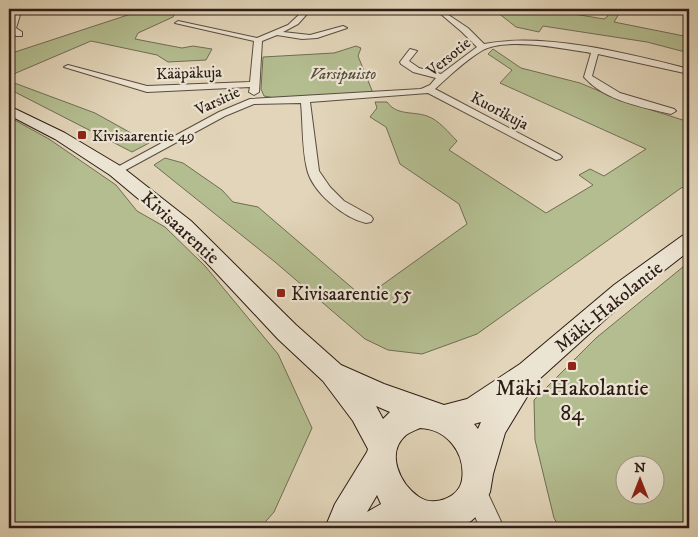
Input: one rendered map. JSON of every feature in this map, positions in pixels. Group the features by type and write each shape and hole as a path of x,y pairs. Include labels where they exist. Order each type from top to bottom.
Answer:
{"street":[{"path":"14,9 17,15 12,29 19,34"},
{"path":"178,23 214,29 258,40 293,25 300,19 303,10 384,9"},
{"path":"444,14 465,30 482,47"},
{"path":"276,33 294,38 319,38 343,28"},
{"path":"253,102 258,40"},
{"name":"Versotie","path":"253,102 400,94 430,90 442,77 482,47 528,41 642,59 689,72"},
{"path":"414,51 404,62 416,70 442,77"},
{"path":"595,51 588,76 599,87 621,97 671,111"},
{"name":"Kääpäkuja","path":"68,67 147,89 255,84"},
{"name":"Kuorikuja","path":"430,90 556,157"},
{"path":"305,100 313,171 325,190 339,204 366,219"},
{"name":"Varsitie","path":"116,171 222,114 253,102"},
{"name":"Kivisaarentie","path":"9,110 60,136 116,171 184,226 287,332 332,373 363,411 381,453"},
{"name":"Mäki-Hakolantie","path":"438,417 473,411 529,372 622,291 689,241"},
{"name":"Mäki-Hakolantie","path":"477,482 486,444 494,424 529,372"},
{"name":"Kivisaarentie","path":"332,373 376,394 438,417"},
{"path":"342,528 381,453 386,434 395,424 406,417 418,414 438,417 458,428 469,441 476,457 477,482 492,528"},
{"path":"381,453 382,473 387,486 396,498 424,517"},
{"path":"371,528 424,517 441,517 455,513 467,503 477,482"}],"green space":[{"path":"146,9 183,9 176,12 173,17 138,33 135,39 182,48 193,46 212,49 206,60 168,62 157,55 91,41 16,73 9,80 9,54"},
{"path":"493,9 544,9 604,19 608,16 606,9 622,9 614,22 689,37 689,53 647,42 543,26 539,32 516,27"},
{"name":"Varsipuisto","path":"356,46 361,48 358,56 373,93 275,98 264,96 261,89 263,57 334,53"},
{"path":"493,49 521,68 580,83 623,101 689,122 689,185 681,188 477,334 422,354 388,350 365,339 275,262 154,165 165,158 183,163 222,190 233,202 258,207 364,298 467,224 459,204 400,164 386,127 370,117 377,108 375,102 387,102 400,111 427,116 436,120 457,141 449,150 546,213 593,185 579,175 590,169 604,176 646,149 500,83 512,70 488,54"},
{"path":"9,81 95,113 149,143 132,152 9,89"},
{"path":"9,117 49,139 116,185 137,211 165,227 205,266 278,354 312,428 274,512 260,528 9,528"},
{"path":"689,262 689,528 560,528 554,518 535,440 534,400 596,338"}],"place":[{"name":"Kivisaarentie 49","path":"82,135"},
{"name":"Kivisaarentie 55","path":"281,293"},
{"name":"Mäki-Hakolantie 84","path":"572,366"}]}
